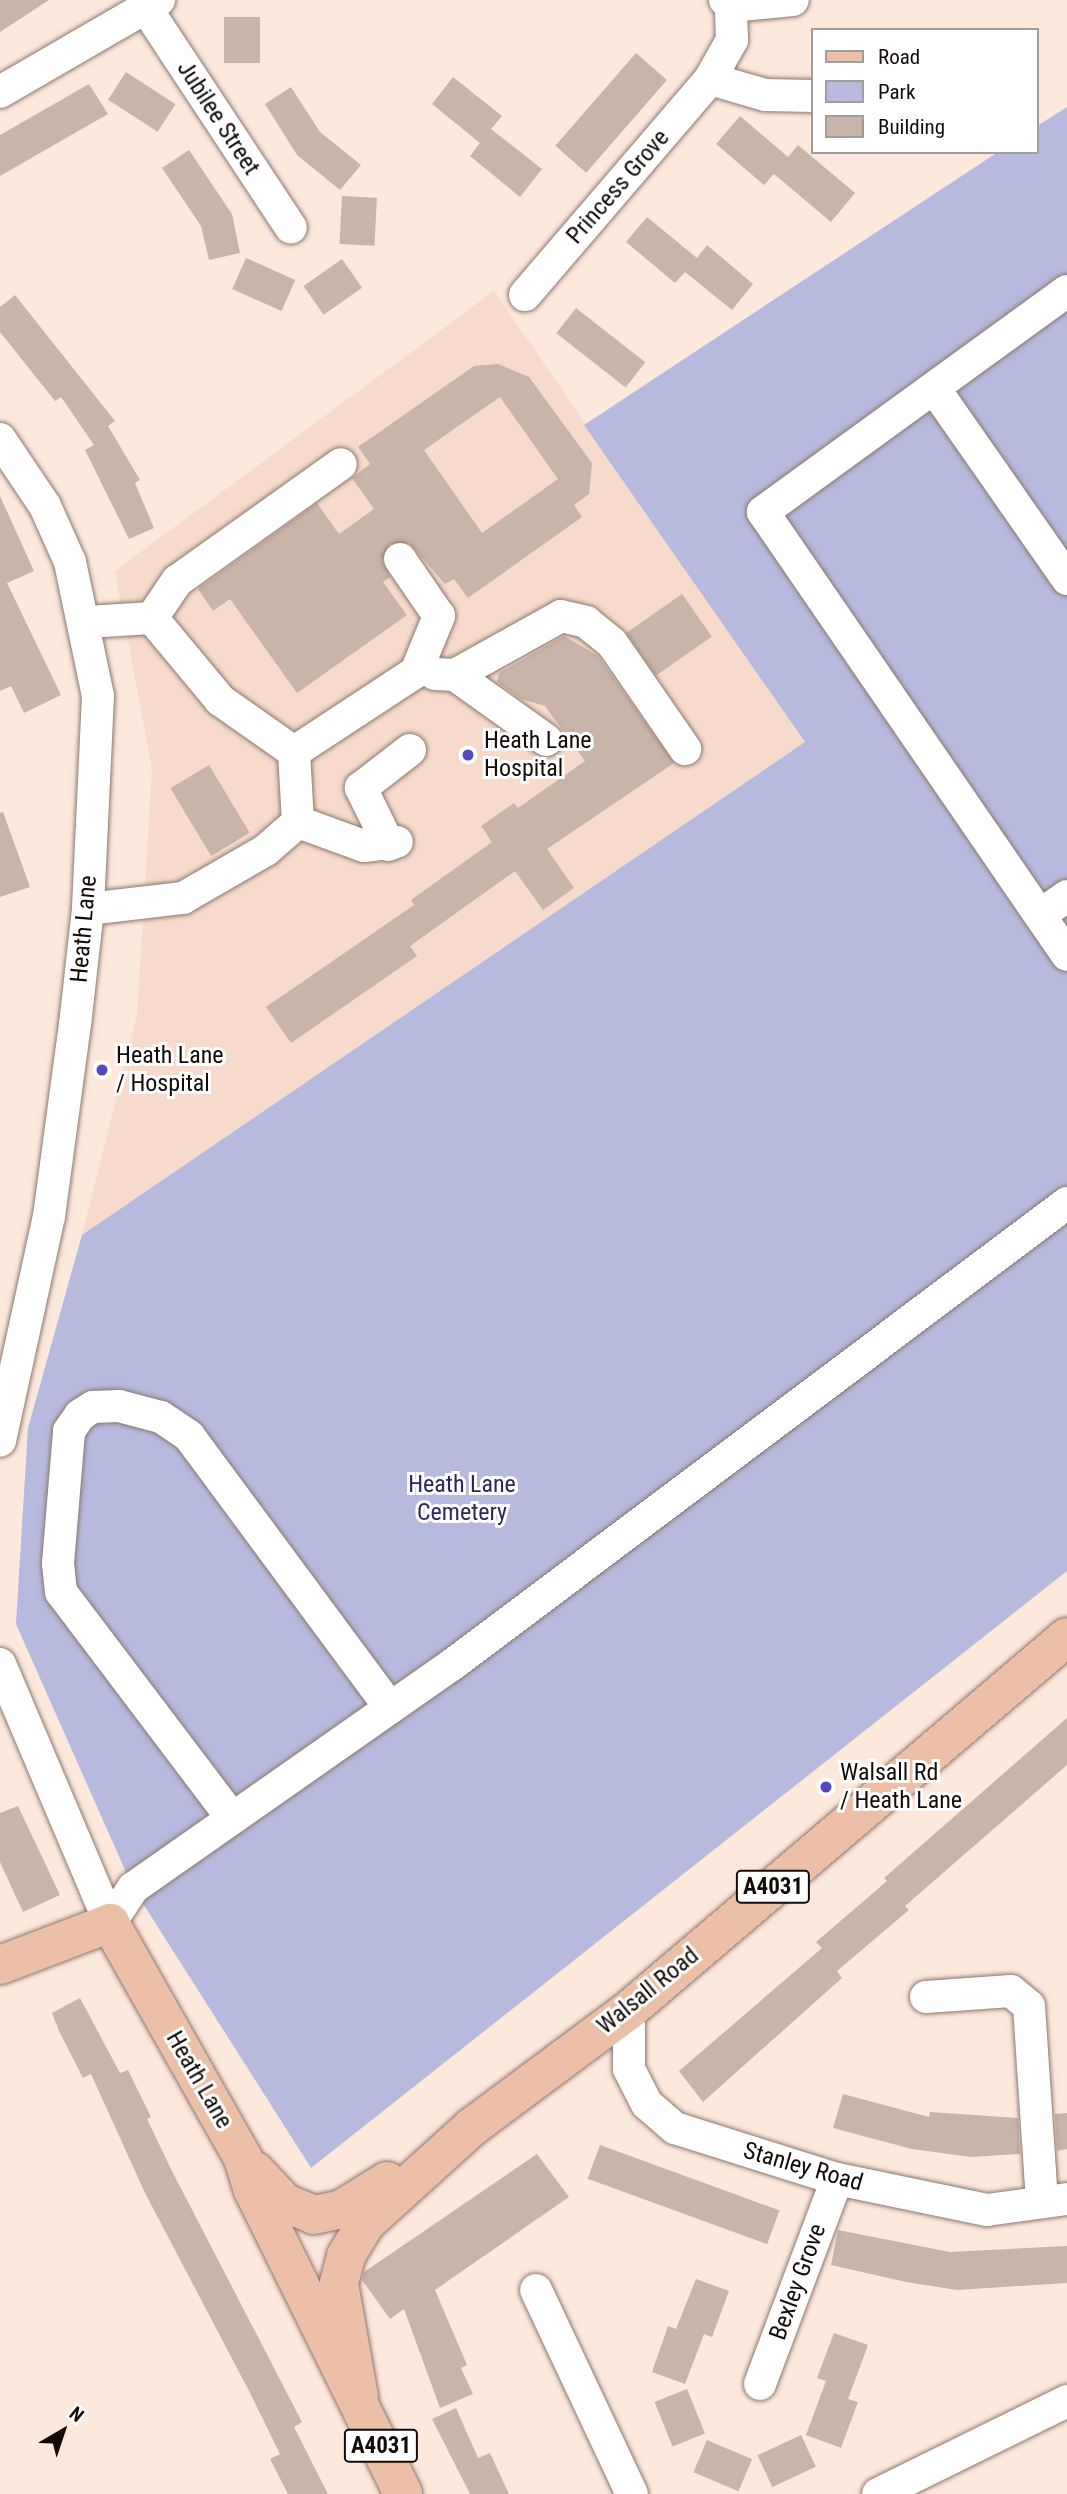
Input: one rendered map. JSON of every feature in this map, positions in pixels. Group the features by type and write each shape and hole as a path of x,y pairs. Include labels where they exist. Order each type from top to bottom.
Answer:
{"main road":[{"name":"Walsall Road","path":"359,2397 342,2322 339,2283 346,2256 366,2223 472,2127 629,2010 1067,1637"},
{"path":"0,1965 110,1923"},
{"name":"Heath Lane","path":"110,1923 243,2158 252,2188 359,2397 403,2494"},
{"path":"243,2158 285,2203 314,2215 342,2208 472,2127"}],"street":[{"name":"Princess Grove","path":"525,295 710,79 732,40 728,3 793,0"},
{"name":"Jubilee Street","path":"0,92 153,4 291,228"},
{"path":"710,79 765,96 811,96"},
{"path":"1067,291 763,512 1067,955"},
{"path":"934,388 1067,579"},
{"name":"Heath Lane","path":"0,439 45,506 70,562 87,622 98,696 88,909 50,1216 0,1437"},
{"path":"152,618 177,581 341,464"},
{"path":"294,752 416,672 439,616 400,559"},
{"path":"455,675 561,615 586,622 612,643 685,749"},
{"path":"87,622 152,618"},
{"path":"152,618 220,700 294,752"},
{"path":"416,672 455,675 546,740"},
{"path":"298,822 364,846 393,843 361,788 410,750"},
{"path":"294,752 298,822"},
{"path":"88,909 183,898 266,850 298,822"},
{"path":"1040,915 1067,896"},
{"path":"110,1923 133,1888 390,1708 1067,1203"},
{"path":"232,1818 61,1592 58,1563 69,1431 80,1415 93,1407 119,1406 161,1417 189,1436 390,1708"},
{"name":"Heath Lane","path":"0,1664 110,1923"},
{"path":"926,1997 1012,1991 1029,2006 1055,2200"},
{"name":"Stanley Road","path":"629,2010 629,2069 647,2104 675,2128 837,2179 987,2210 1055,2200"},
{"name":"Bexley Grove","path":"760,2384 837,2179"},
{"path":"536,2290 632,2494"},
{"path":"878,2494 1067,2401"}],"shaded area":[{"name":"Heath Lane Hospital","path":"494,291 805,742 82,1235 137,1015 152,769 115,571"}],"green space":[{"name":"Heath Lane Cemetery","path":"1067,107 1067,1571 311,2168 133,1888 16,1624 28,1428 82,1235 805,742 584,425 995,154 1039,154 1039,125"}],"building":[{"path":"0,0 49,0 0,32"},
{"path":"224,17 260,17 260,63 224,63"},
{"path":"636,53 667,80 586,173 555,146"},
{"path":"126,72 175,104 158,132 108,100"},
{"path":"453,77 502,116 491,129 542,169 520,197 470,156 480,143 432,104"},
{"path":"89,84 108,114 0,176 0,135"},
{"path":"291,87 320,132 361,165 340,190 297,155 265,104"},
{"path":"740,116 788,157 798,145 855,193 831,222 774,174 764,185 716,144"},
{"path":"189,150 232,214 240,253 209,260 201,226 162,168"},
{"path":"342,196 377,198 374,246 339,244"},
{"path":"647,217 697,258 707,245 753,284 732,310 685,272 675,283 626,242"},
{"path":"246,258 295,280 282,311 232,289"},
{"path":"342,259 362,288 324,315 303,286"},
{"path":"15,295 115,421 108,426 140,480 135,483 154,528 129,539 85,450 94,445 61,397 55,401 0,332 0,307"},
{"path":"576,308 645,362 626,387 556,333"},
{"path":"498,364 529,377 592,463 589,494 574,505 582,517 468,598 454,579 445,584 409,543 390,544 382,560 390,577 383,582 407,615 297,693 230,599 213,611 198,589 317,503 339,534 374,509 352,478 370,464 358,447 474,366","holes":["500,397 558,479 482,533 424,450"]},
{"path":"0,496 34,571 7,583 61,695 24,713 11,686 0,691"},
{"path":"682,594 712,637 656,676 626,633"},
{"path":"564,636 598,656 674,763 547,849 574,888 543,910 515,871 410,946 417,956 291,1043 266,1007 414,905 411,900 492,842 481,826 514,803 518,808 585,761 545,706 521,699 497,682 499,673"},
{"path":"209,765 250,833 211,856 170,788"},
{"path":"3,812 30,887 0,897 0,813"},
{"path":"1067,1718 1067,1765 905,1906 909,1910 837,1971 842,1978 703,2102 679,2071 822,1948 816,1942 887,1881 884,1878"},
{"path":"18,1806 60,1895 23,1912 0,1862 0,1813"},
{"path":"80,1998 120,2073 128,2070 151,2117 147,2119 172,2171 302,2422 294,2427 328,2494 288,2494 270,2459 280,2454 249,2391 145,2193 91,2074 83,2078 59,2031 52,2013"},
{"path":"843,2094 929,2117 930,2112 1018,2118 1020,2154 971,2157 912,2149 833,2128"},
{"path":"1067,2113 1067,2149 1057,2151 1055,2114"},
{"path":"600,2145 779,2210 767,2244 588,2179"},
{"path":"537,2154 569,2197 435,2290 467,2365 461,2368 473,2394 440,2408 404,2309 390,2319 362,2280 364,2272"},
{"path":"838,2230 950,2252 1067,2246 1067,2283 957,2290 831,2265"},
{"path":"696,2279 729,2291 712,2337 704,2334 685,2384 652,2372 668,2326 676,2329"},
{"path":"834,2333 868,2345 848,2399 858,2402 841,2448 806,2435 826,2381 817,2378"},
{"path":"687,2389 705,2434 673,2447 655,2402"},
{"path":"456,2408 478,2458 490,2453 509,2494 470,2494 432,2419"},
{"path":"801,2435 816,2467 772,2487 757,2455"},
{"path":"707,2440 752,2459 738,2491 693,2472"}],"place":[{"name":"Heath Lane Hospital","path":"468,755"},
{"name":"Heath Lane / Hospital","path":"102,1070"},
{"name":"Walsall Rd / Heath Lane","path":"826,1787"}]}
